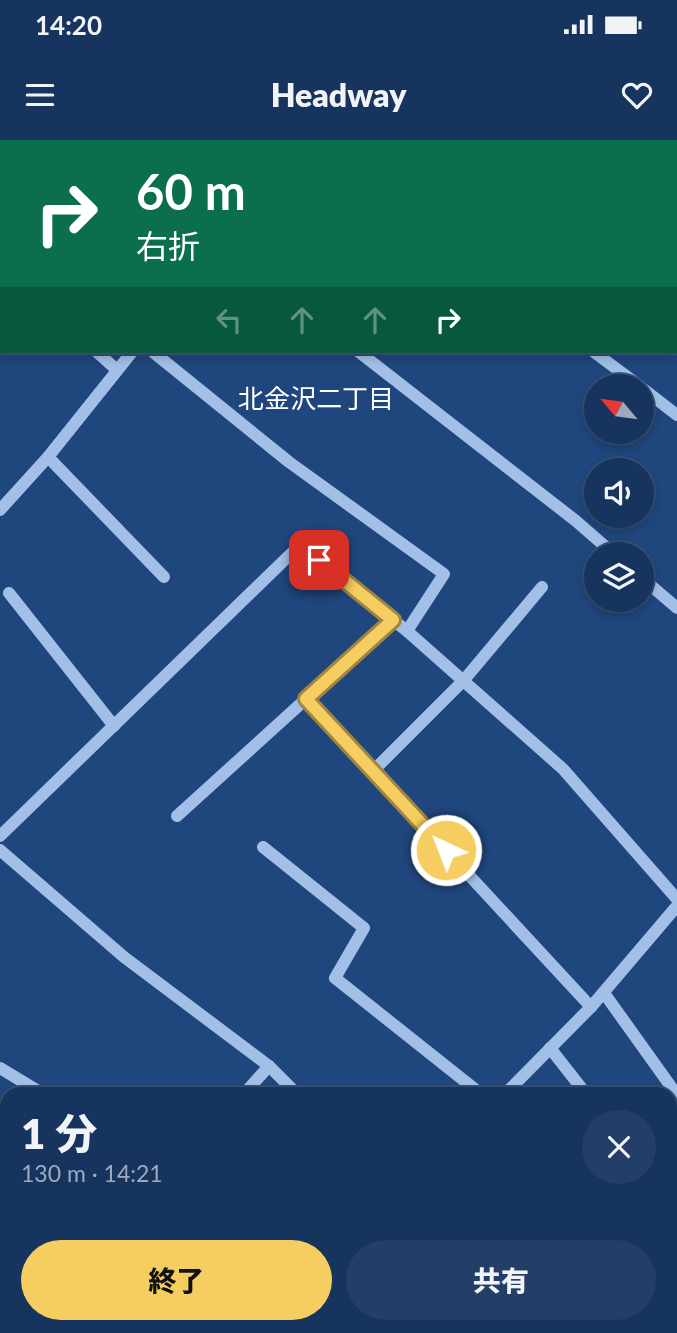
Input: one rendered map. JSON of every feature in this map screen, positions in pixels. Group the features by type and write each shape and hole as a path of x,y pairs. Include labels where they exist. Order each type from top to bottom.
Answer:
{"street":[{"path":"99,354 117,370"},
{"path":"0,510 48,457 130,354"},
{"path":"155,354 289,462 444,573 407,631"},
{"path":"362,354 600,542"},
{"path":"599,354 624,374"},
{"path":"654,397 677,415"},
{"path":"48,457 164,577"},
{"path":"0,836 300,545 407,631 563,769 677,899"},
{"path":"373,771 464,680 542,587"},
{"path":"654,588 677,608"},
{"path":"9,593 114,726"},
{"path":"177,816 393,620"},
{"path":"306,699 591,1007"},
{"path":"263,848 364,928 335,978 472,1087"},
{"path":"0,850 124,957 269,1066 290,1087"},
{"path":"512,1087 604,993 677,906"},
{"path":"604,993 671,1087"},
{"path":"550,1048 581,1087"},
{"path":"250,1087 269,1066"},
{"path":"0,1068 31,1087"}],"district":[{"name":"北金沢二丁目","path":"316,399"}],"route":[{"path":"319,560 393,620 306,699 446,850"}]}
